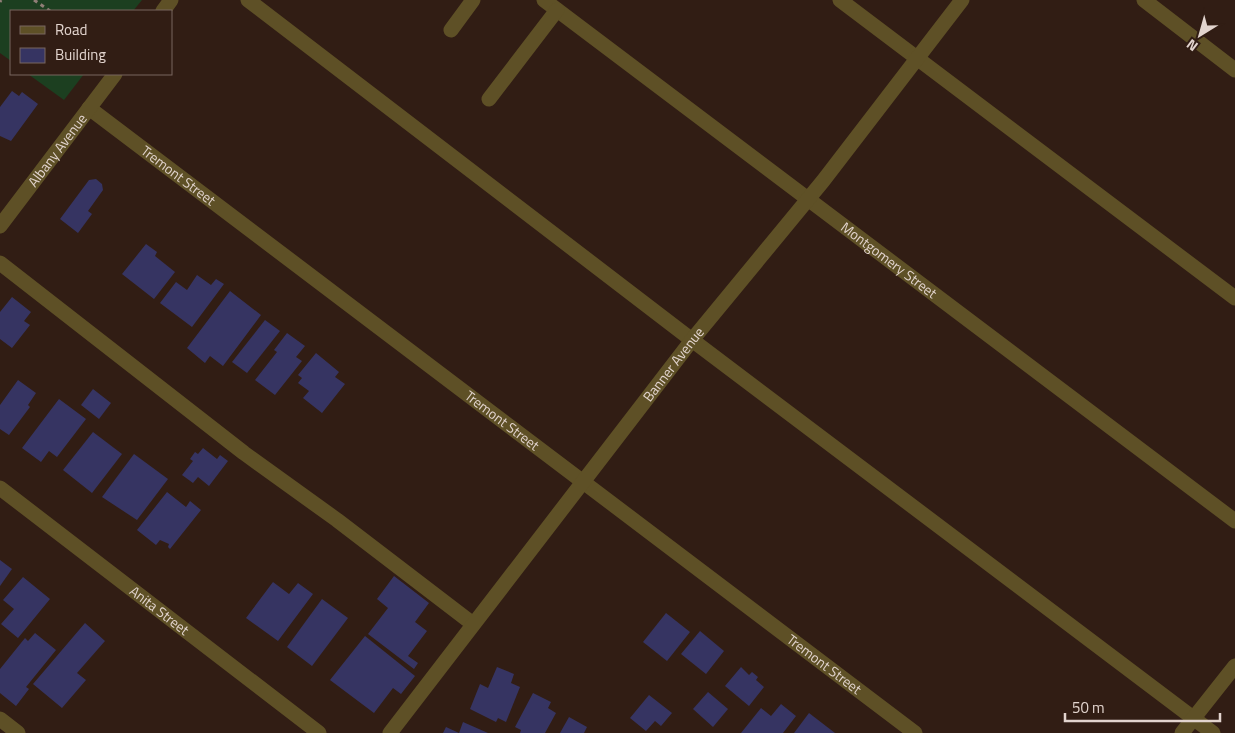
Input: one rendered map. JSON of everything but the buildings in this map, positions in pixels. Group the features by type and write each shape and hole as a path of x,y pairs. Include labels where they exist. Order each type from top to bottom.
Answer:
{"street":[{"path":"248,0 692,340 1213,733"},
{"path":"451,30 473,0"},
{"name":"Montgomery Street","path":"544,0 1235,521"},
{"path":"840,0 917,60 1235,298"},
{"name":"Banner Avenue","path":"390,733 692,340 808,199 962,0"},
{"path":"1144,0 1235,70"},
{"path":"489,99 557,10"},
{"name":"Albany Avenue","path":"0,226 114,75"},
{"name":"Tremont Street","path":"89,108 583,484 915,733"},
{"path":"0,263 244,453 337,520 472,624"},
{"name":"Anita Street","path":"0,488 319,733"},
{"path":"1182,733 1235,666"},
{"path":"0,719 18,733"}],"path":[{"path":"34,0 49,10"}],"green space":[{"path":"0,0 142,0 134,10 10,10 10,60 0,53"},
{"path":"29,75 83,75 64,100"}]}
